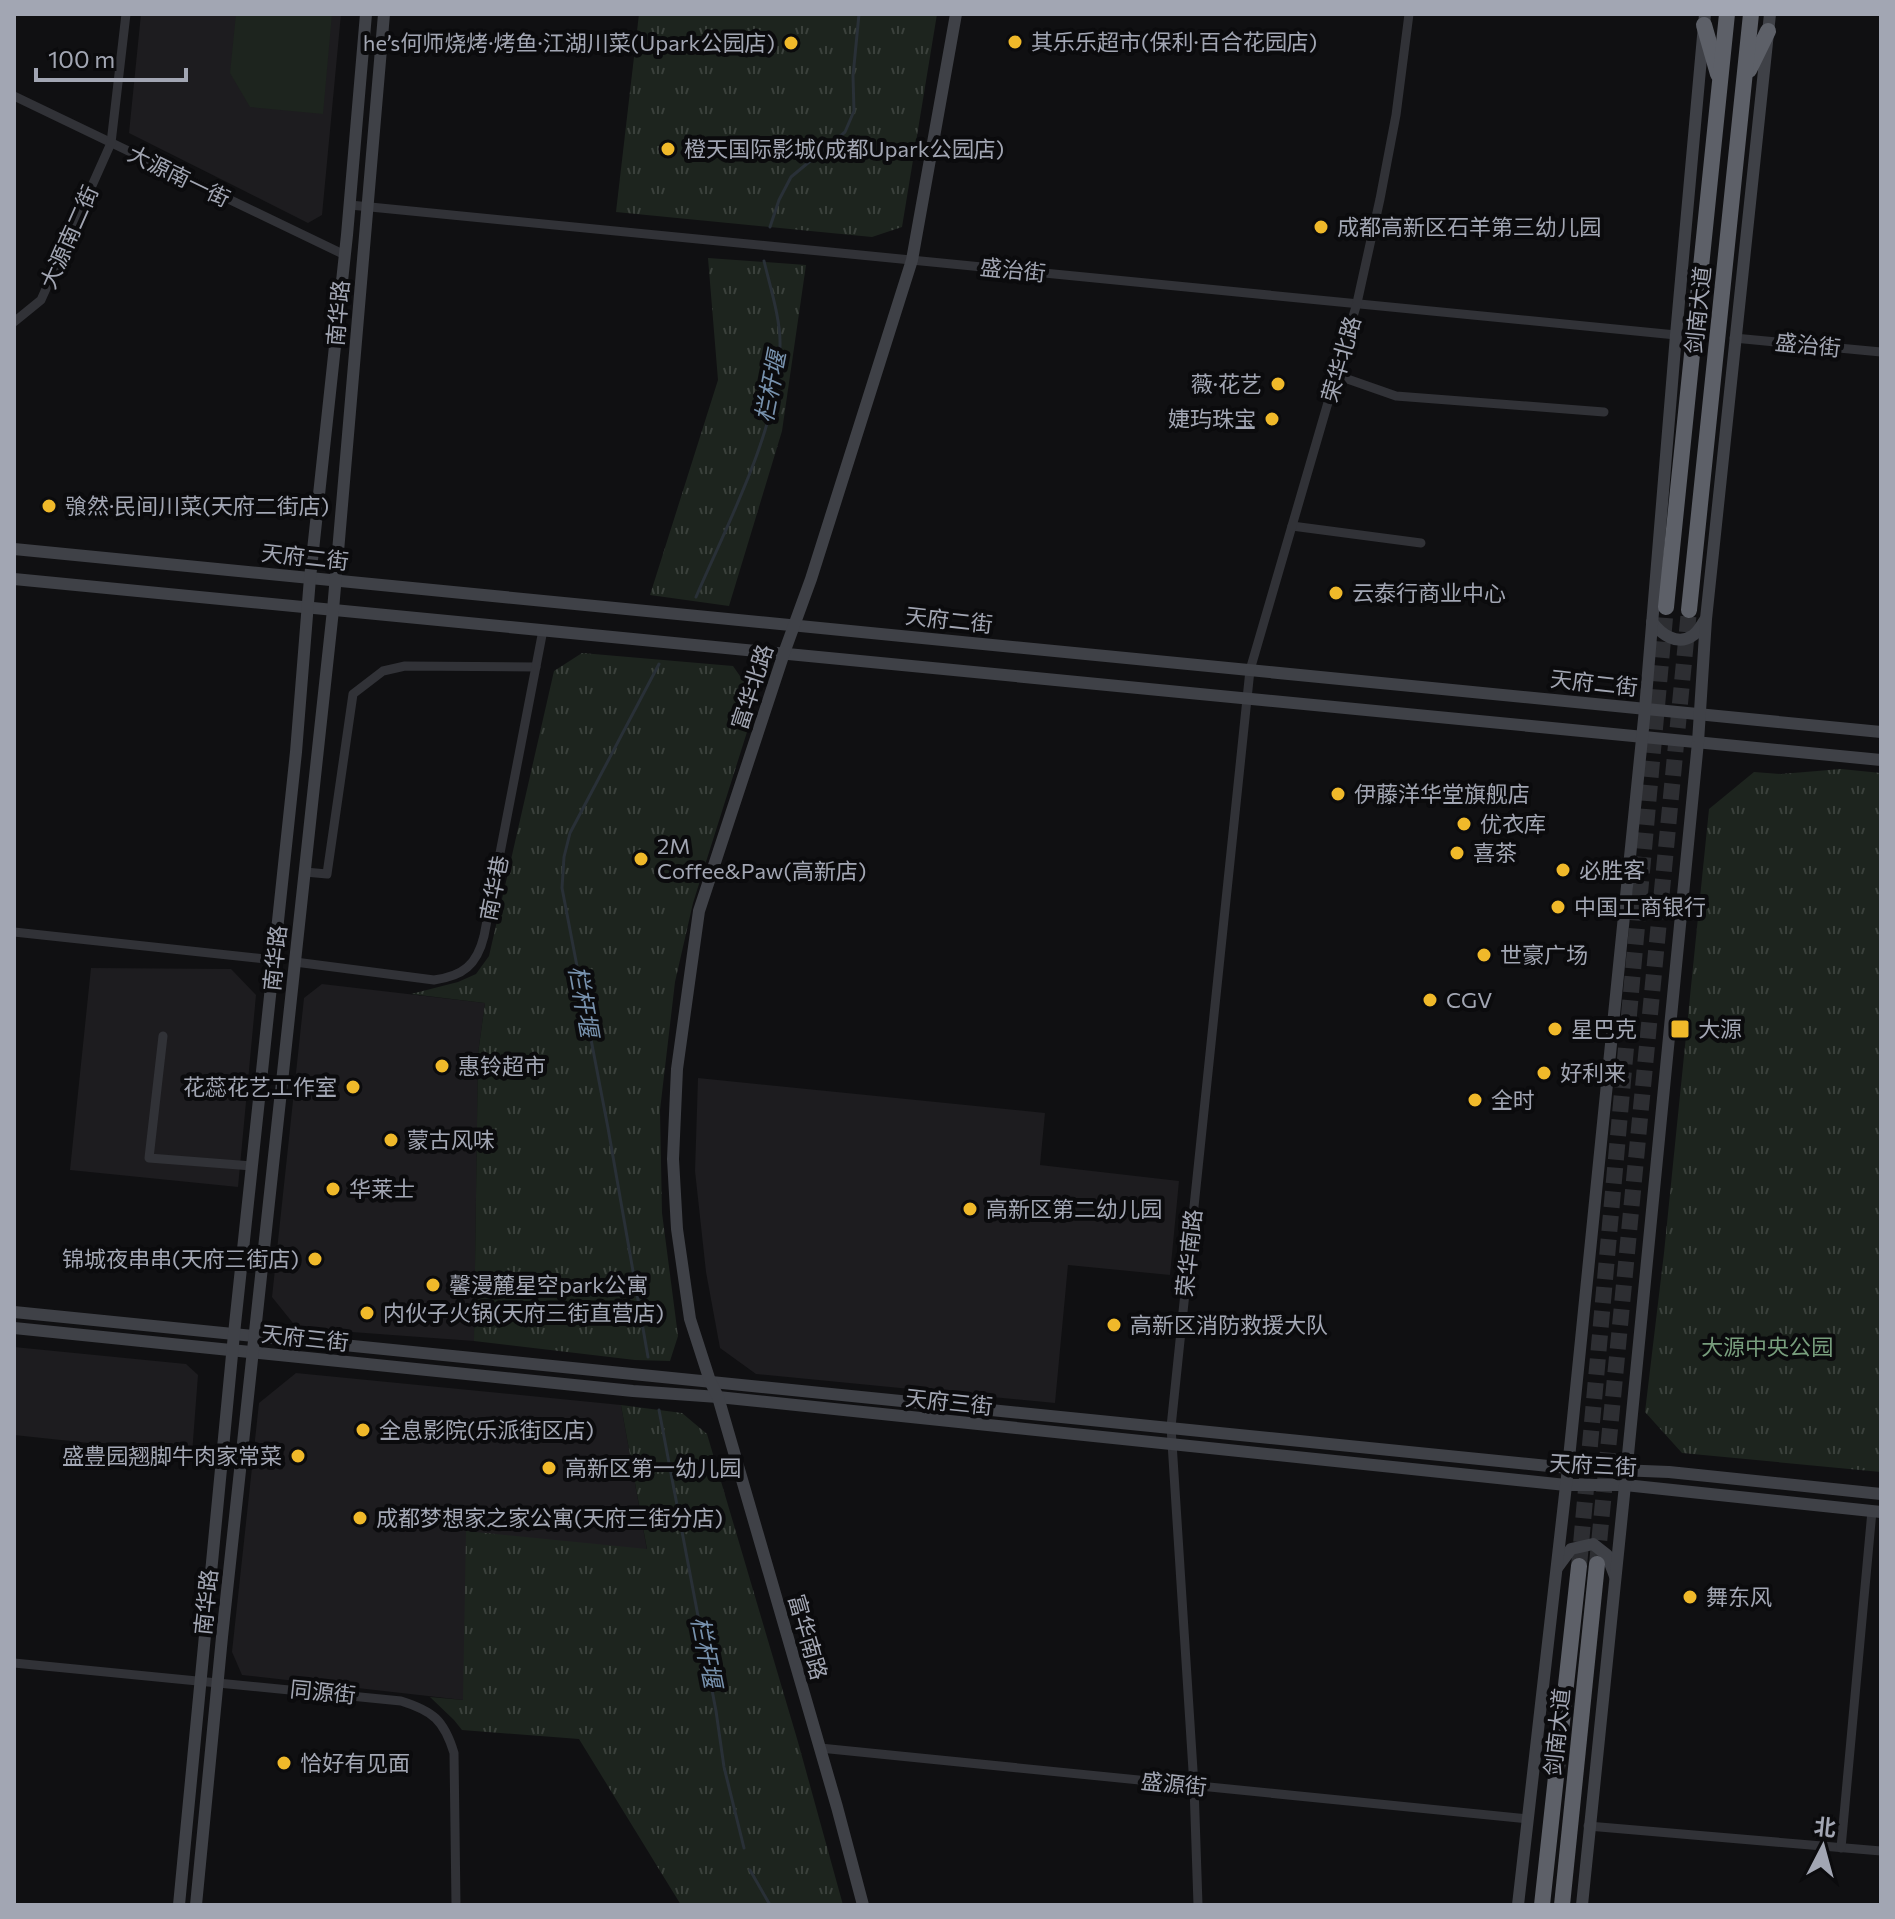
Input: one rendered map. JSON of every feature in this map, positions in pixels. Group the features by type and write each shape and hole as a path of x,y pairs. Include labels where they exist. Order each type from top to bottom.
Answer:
{"highway":[{"name":"剑南大道","path":"1666,607 1727,14"},
{"name":"剑南大道","path":"1689,610 1751,14"},
{"path":"1704,20 1720,81"},
{"path":"1743,83 1768,31"},
{"name":"剑南大道","path":"1562,1905 1597,1564"},
{"name":"剑南大道","path":"1542,1905 1579,1566"}],"main road":[{"name":"南华路","path":"179,1905 234,1334 296,752 307,607 350,205 366,14"},
{"name":"南华路","path":"196,1905 252,1352 336,580 384,14"},
{"name":"富华北路","path":"710,1381 690,1319 677,1229 673,1159 677,1069 699,911 811,579 912,260 956,14"},
{"path":"1582,1905 1698,742 1706,619 1770,14"},
{"path":"1518,1905 1568,1468 1645,709 1704,20"},
{"name":"天府二街","path":"14,549 1881,732"},
{"path":"14,579 1881,760"},
{"path":"1652,622 1667,637 1683,640 1695,635 1706,619"},
{"name":"天府三街","path":"14,1312 1568,1468 1669,1472 1881,1494"},
{"name":"天府三街","path":"14,1328 1566,1485 1625,1485 1876,1511"},
{"name":"富华南路","path":"710,1381 718,1397 863,1905"},
{"path":"1556,1570 1571,1549 1593,1544 1607,1555 1616,1579"}],"street":[{"name":"大源南二街","path":"14,322 41,300 111,143 126,14"},
{"name":"荣华北路","path":"1247,698 1250,670 1357,303 1396,115 1409,14"},
{"name":"大源南一街","path":"14,96 345,255"},
{"name":"盛治街","path":"350,205 1676,335"},
{"name":"盛治街","path":"1734,338 1881,352"},
{"path":"1336,375 1396,396 1604,412"},
{"path":"1292,526 1421,543"},
{"name":"南华巷","path":"295,962 434,980 459,973 477,958 484,936 543,630"},
{"path":"305,872 327,874 353,694 383,671 405,666 536,667"},
{"name":"荣华南路","path":"1198,1905 1194,1786 1171,1427 1247,698"},
{"path":"14,932 274,960"},
{"path":"163,1036 149,1158 252,1166"},
{"path":"1841,1848 1876,1511"},
{"name":"同源街","path":"14,1663 401,1701 421,1707 448,1733 454,1753 456,1905"},
{"name":"盛源街","path":"820,1748 1528,1819"},
{"path":"1588,1826 1878,1851"}],"shaded area":[{"path":"141,14 341,14 322,215 308,223 129,133"},
{"path":"91,968 231,969 256,995 238,1187 70,1170"},
{"path":"322,984 485,1003 478,1054 474,1341 297,1328 272,1297 304,998"},
{"path":"698,1078 1045,1113 1040,1165 1179,1181 1170,1275 1068,1265 1055,1403 756,1374 720,1348 706,1272 695,1171"},
{"path":"14,1347 186,1364 198,1375 192,1454 14,1435"},
{"path":"296,1373 621,1405 647,1550 463,1700 242,1675 232,1652 259,1403"}],"green space":[{"path":"236,14 332,14 323,114 250,107 230,73"},
{"path":"639,14 937,14 902,227 872,237 616,212"},
{"path":"708,258 806,265 782,431 729,606 650,595 718,380"},
{"path":"582,653 733,666 756,699 693,903 675,982 660,1110 662,1213 678,1336 670,1361 635,1360 474,1341 478,1054 485,1003 411,994 476,974 489,956 554,671"},
{"name":"大源中央公园","path":"1841,769 1881,773 1881,1472 1682,1453 1645,1412 1709,809 1754,772 1781,774"},
{"path":"621,1405 682,1413 707,1434 843,1905 681,1905 579,1739 462,1730 430,1697 463,1700 466,1531 647,1549"}],"waterway":[{"name":"栏杆堰","path":"770,227 791,177 845,132 854,111 853,76 859,14"},
{"name":"栏杆堰","path":"696,597 750,474 771,409 780,336 764,261"},
{"name":"栏杆堰","path":"648,1357 562,888 564,857 570,833 659,664"},
{"name":"栏杆堰","path":"659,1410 724,1767 744,1848"},
{"name":"栏杆堰","path":"750,1870 770,1905"}],"tunnel":[{"path":"1579,1566 1666,607"},
{"path":"1597,1564 1689,610"}],"place":[{"name":"其乐乐超市(保利·百合花园店)","path":"1015,42"},
{"name":"he’s何师烧烤·烤鱼·江湖川菜(Upark公园店)","path":"791,43"},
{"name":"橙天国际影城(成都Upark公园店)","path":"668,149"},
{"name":"成都高新区石羊第三幼儿园","path":"1321,227"},
{"name":"薇·花艺","path":"1278,384"},
{"name":"婕玙珠宝","path":"1272,419"},
{"name":"飸然·民间川菜(天府二街店)","path":"49,506"},
{"name":"云泰行商业中心","path":"1336,593"},
{"name":"伊藤洋华堂旗舰店","path":"1338,794"},
{"name":"优衣库","path":"1464,824"},
{"name":"喜茶","path":"1457,853"},
{"name":"2M Coffee&Paw(高新店)","path":"641,859"},
{"name":"必胜客","path":"1563,870"},
{"name":"中国工商银行","path":"1558,907"},
{"name":"世豪广场","path":"1484,955"},
{"name":"CGV","path":"1430,1000"},
{"name":"星巴克","path":"1555,1029"},
{"name":"大源","path":"1680,1029"},
{"name":"惠铃超市","path":"442,1066"},
{"name":"好利来","path":"1544,1073"},
{"name":"花蕊花艺工作室","path":"353,1087"},
{"name":"全时","path":"1475,1100"},
{"name":"蒙古风味","path":"391,1140"},
{"name":"华莱士","path":"333,1189"},
{"name":"高新区第二幼儿园","path":"970,1209"},
{"name":"锦城夜串串(天府三街店)","path":"315,1259"},
{"name":"馨漫麓星空park公寓","path":"433,1285"},
{"name":"内伙子火锅(天府三街直营店)","path":"367,1313"},
{"name":"高新区消防救援大队","path":"1114,1325"},
{"name":"全息影院(乐派街区店)","path":"363,1430"},
{"name":"盛豊园翘脚牛肉家常菜","path":"298,1456"},
{"name":"高新区第一幼儿园","path":"549,1468"},
{"name":"成都梦想家之家公寓(天府三街分店)","path":"360,1518"},
{"name":"舞东风","path":"1690,1597"},
{"name":"恰好有见面","path":"284,1763"}]}
